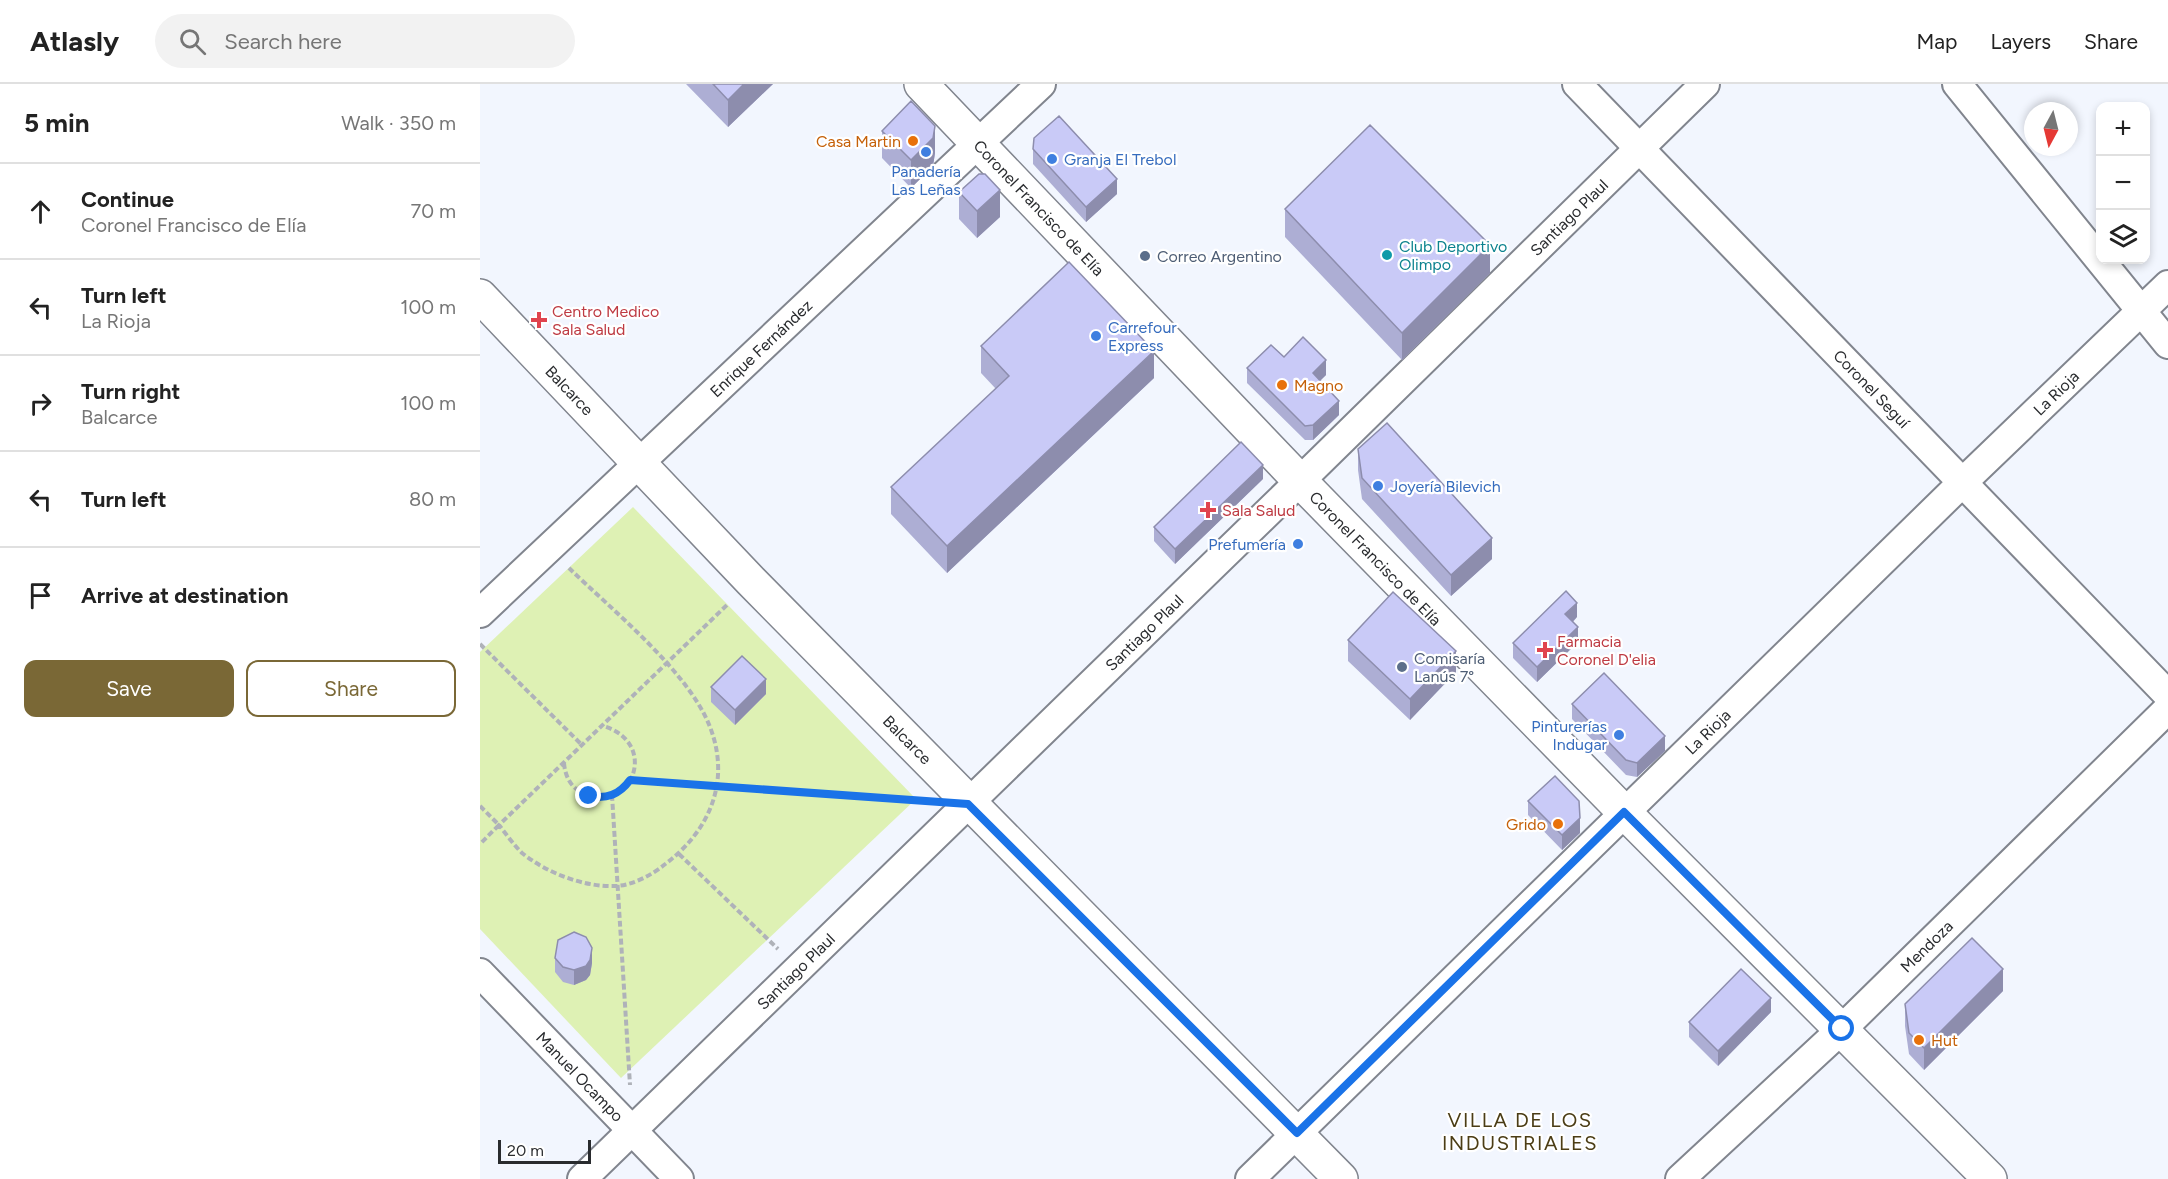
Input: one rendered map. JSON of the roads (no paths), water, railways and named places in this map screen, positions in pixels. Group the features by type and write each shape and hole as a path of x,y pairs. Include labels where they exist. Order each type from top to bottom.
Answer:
{"street":[{"name":"Coronel Francisco de Elía","path":"921,84 1300,481 1624,812 1990,1179"},
{"name":"Enrique Fernández","path":"480,613 637,462 1041,84"},
{"name":"Coronel Seguí","path":"1576,84 1964,481 2168,694"},
{"name":"Santiago Plaul","path":"582,1179 1705,84"},
{"path":"1957,84 2168,344"},
{"name":"La Rioja","path":"1250,1179 1624,812 2168,285"},
{"name":"Balcarce","path":"480,296 750,581 1341,1179"},
{"name":"Mendoza","path":"1680,1179 1842,1029 2168,709"},
{"name":"Manuel Ocampo","path":"480,973 679,1179"}],"place":[{"name":"Casa Martin","path":"913,141"},
{"name":"Panadería Las Leñas","path":"926,152"},
{"name":"Granja El Trebol","path":"1052,159"},
{"name":"Club Deportivo Olimpo","path":"1387,255"},
{"name":"Correo Argentino","path":"1145,256"},
{"name":"Centro Medico Sala Salud","path":"539,320"},
{"name":"Carrefour Express","path":"1096,336"},
{"name":"Magno","path":"1282,385"},
{"name":"Joyería Bilevich","path":"1378,486"},
{"name":"Sala Salud","path":"1208,510"},
{"name":"Prefumería","path":"1298,544"},
{"name":"Farmacia Coronel D'elia","path":"1545,650"},
{"name":"Comisaría Lanús 7°","path":"1402,667"},
{"name":"Pinturerías Indugar","path":"1619,735"},
{"name":"Grido","path":"1558,824"},
{"name":"Hut","path":"1919,1040"}],"district":[{"name":"VILLA DE LOS INDUSTRIALES","path":"1520,1132"}]}
